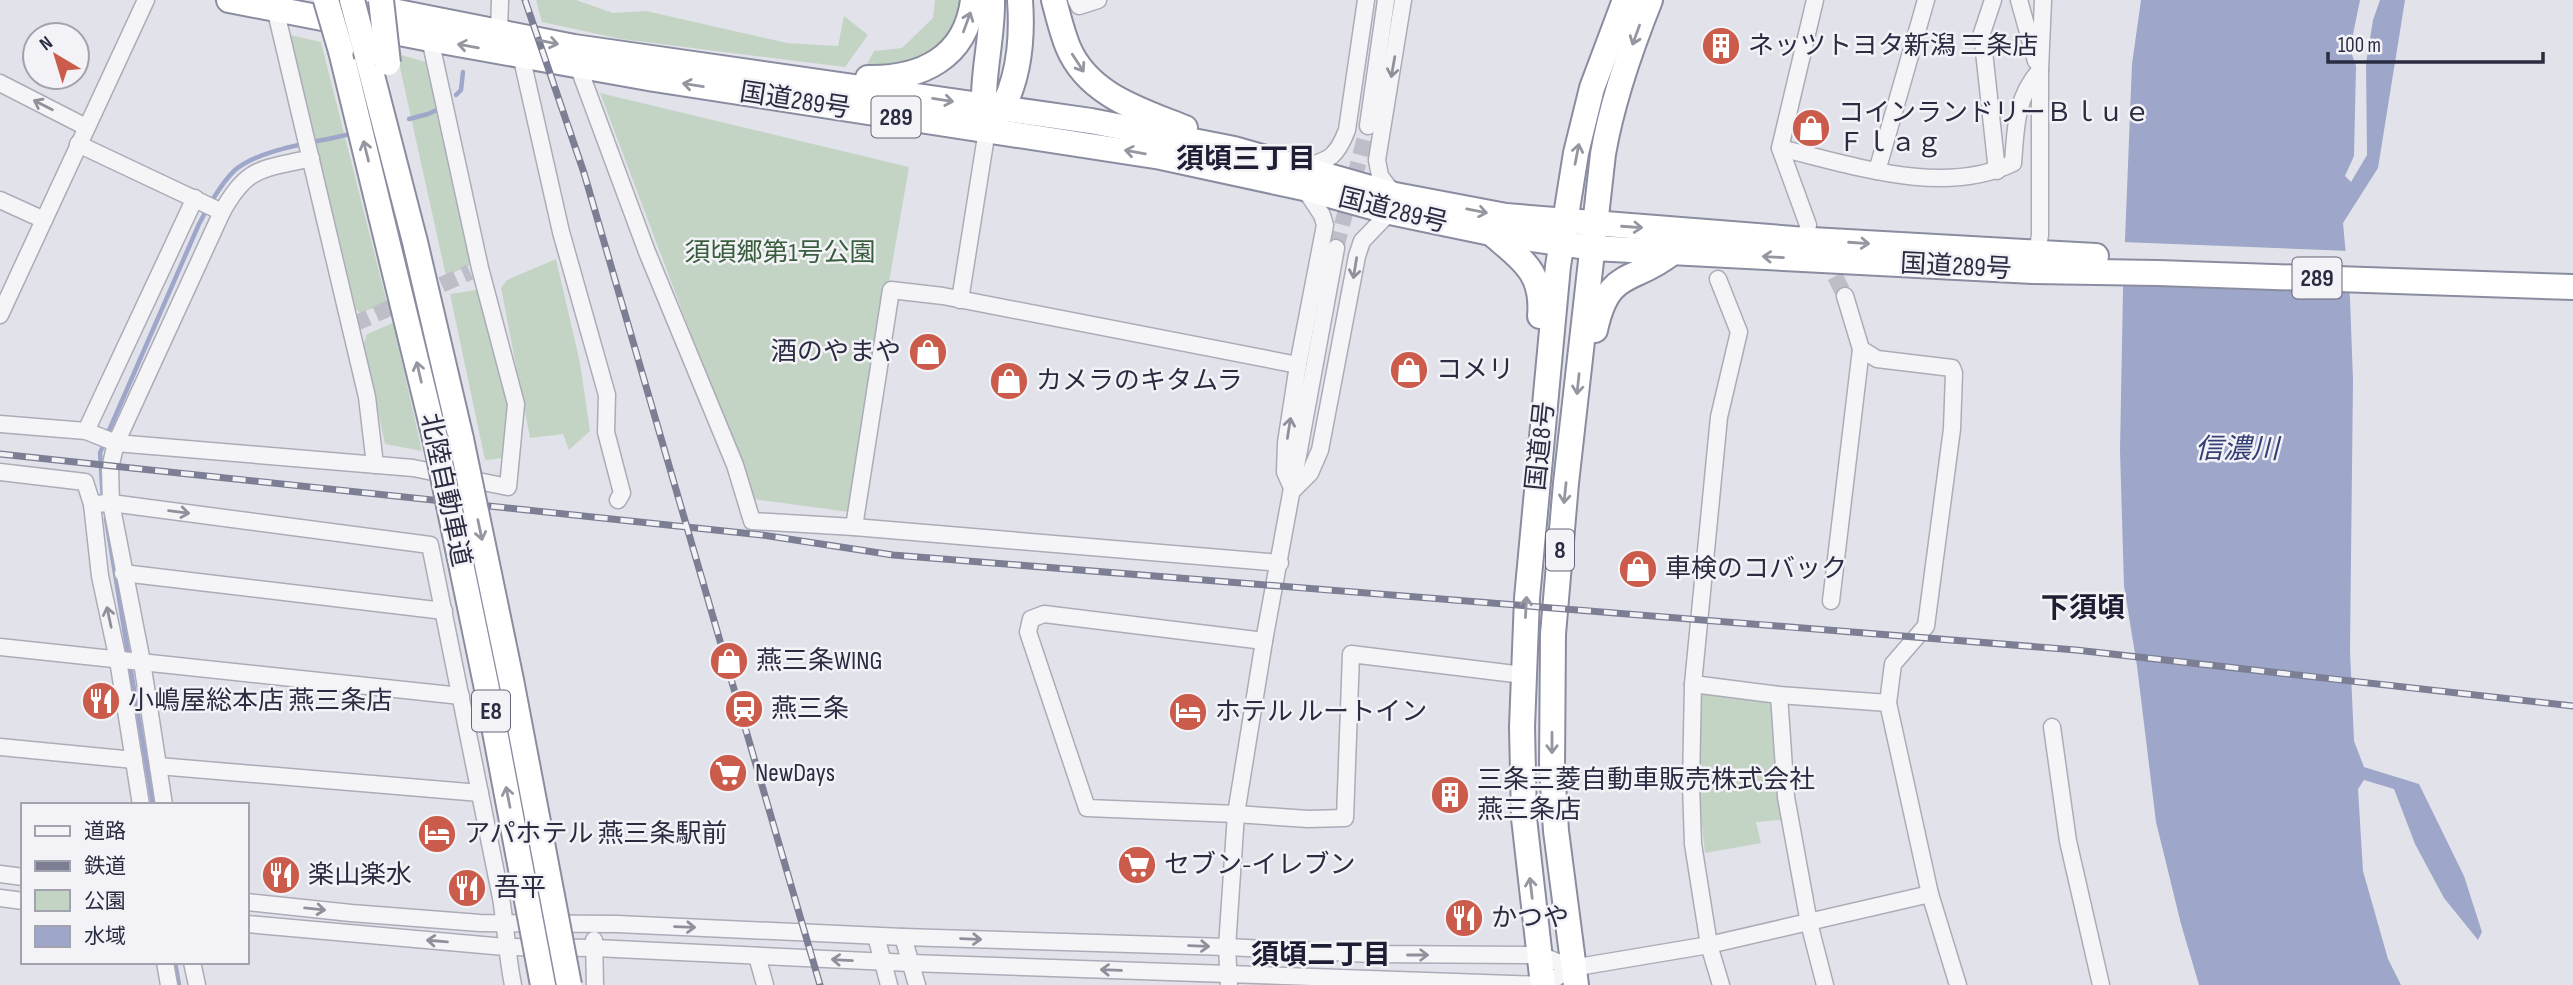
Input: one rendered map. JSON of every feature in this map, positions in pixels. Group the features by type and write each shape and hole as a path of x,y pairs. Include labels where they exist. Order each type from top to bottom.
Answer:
{"highway":[{"name":"国道289号","path":"229,0 578,66 991,115 1091,121 1234,149 1304,178 1491,233 1794,239 2037,253 2062,262 2573,287"},
{"name":"北陸自動車道","path":"326,0 341,51 435,438 486,684 543,985"},
{"name":"国道289号","path":"337,0 574,47 752,71 991,115 1230,174 1304,178"},
{"name":"北陸自動車道","path":"352,0 378,59 415,242 461,439 511,680 569,985"},
{"path":"378,59 381,0"},
{"path":"752,71 875,78 912,74 945,56 959,41 968,25 973,0"},
{"path":"991,115 992,0"},
{"path":"991,115 1015,73 1020,44 1020,0"},
{"path":"1054,0 1069,48 1077,64 1101,89 1120,100 1234,149"},
{"name":"国道8号","path":"1543,985 1524,818 1523,675 1527,598 1563,233 1576,153 1592,88 1625,0"},
{"name":"国道8号","path":"1574,976 1556,831 1552,768 1555,595 1603,154 1611,113 1624,70 1650,0"},
{"name":"国道289号","path":"1392,203 1506,216 1563,233"},
{"path":"1491,233 1522,261 1538,282 1541,301 1536,364 1546,399"},
{"name":"国道289号","path":"1594,236 1673,252 2573,272"},
{"path":"1582,342 1595,331 1599,312 1610,290 1623,279 1657,265 1673,252"}],"street":[{"path":"0,315 146,0"},
{"path":"499,32 500,0"},
{"path":"1076,0 1079,6 1098,0"},
{"path":"1293,490 1285,472 1286,443 1325,225 1304,178 1341,146 1347,130 1366,0"},
{"path":"1368,126 1386,0"},
{"path":"1293,490 1310,473 1320,450 1362,241 1392,203 1380,176 1377,160 1403,0"},
{"path":"1808,225 1780,148 1815,0"},
{"path":"1877,171 1926,0"},
{"path":"1993,0 1982,33 1997,171"},
{"path":"2019,0 2040,70"},
{"path":"2037,253 2040,222 2043,0"},
{"path":"275,8 352,325 367,397 375,465"},
{"path":"0,424 89,432 113,441 413,468 508,486 516,404 475,270 430,39"},
{"path":"521,55 561,232 607,395 606,432 622,493 618,500"},
{"path":"578,66 647,252 736,465 752,521 854,527 1280,563"},
{"path":"1780,148 1897,175 1965,178 1997,171 2013,163 2018,108 2032,79 2040,70"},
{"path":"0,83 86,127"},
{"path":"960,300 991,115"},
{"path":"78,144 209,205"},
{"path":"89,432 209,205 248,175 310,154"},
{"path":"0,200 44,220"},
{"path":"141,803 134,760 123,573 111,503 110,468 113,441 209,205"},
{"path":"1229,980 1227,947 1236,814 1264,641 1336,248"},
{"path":"1718,279 1739,332 1719,417 1693,684 1691,785 1693,844 1709,945 1721,985"},
{"path":"854,527 891,290 960,300 1298,365"},
{"path":"1831,601 1861,349 1845,296"},
{"path":"1861,349 1877,359 1952,368 1954,373 1952,429 1927,626 1892,664 1888,703 1930,894 1958,985"},
{"path":"0,472 85,482 92,504 100,576 130,662 158,766 164,803"},
{"path":"92,504 111,503 430,545 505,923 505,947 513,985"},
{"path":"123,573 443,611"},
{"path":"1264,641 1044,614 1031,619 1028,632 1087,808 1308,819 1345,818 1351,654 1523,675"},
{"path":"0,647 461,696"},
{"path":"1693,684 1779,695 1888,703"},
{"path":"1779,695 1786,797 1809,923 1825,985"},
{"path":"2052,727 2067,841 2101,985"},
{"path":"0,747 134,760"},
{"path":"158,766 480,793"},
{"path":"0,874 21,877"},
{"path":"248,924 505,947 595,948 1229,980 1543,985 1930,894"},
{"path":"0,898 21,901"},
{"path":"248,902 418,919 505,923 592,924 1371,954 1540,955 1574,976"},
{"path":"592,924 595,985"},
{"path":"876,936 889,985"},
{"path":"903,937 917,985"},
{"path":"757,956 765,985"},
{"path":"165,964 169,985"},
{"path":"192,964 197,985"}],"green space":[{"path":"536,0 576,0 613,13 646,11 787,43 838,46 844,16 868,35 845,67 621,39 542,22"},
{"path":"935,0 962,0 959,16 942,43 915,61 900,65 867,64 874,51 902,48 933,18"},
{"path":"290,35 321,42 387,303 360,313 356,309"},
{"path":"397,54 426,62 434,69 475,263 446,276"},
{"name":"須頃郷第1号公園","path":"600,93 909,167 849,512 753,499"},
{"path":"556,259 580,363 590,431 569,450 563,434 530,438 501,288 507,280"},
{"path":"476,290 484,298 512,407 512,457 485,460 450,294"},
{"path":"393,323 422,451 385,444 364,344 367,334"},
{"path":"1699,693 1773,702 1781,820 1756,822 1761,843 1705,853 1698,787"}],"water":[{"name":"信濃川","path":"2141,0 2360,0 2350,49 2356,66 2354,156 2345,176 2351,182 2367,155 2366,63 2373,20 2380,0 2405,0 2378,168 2343,223 2350,299 2353,380 2350,651 2354,741 2364,767 2419,784 2464,876 2482,932 2478,940 2444,898 2415,844 2394,789 2364,780 2358,789 2363,871 2388,959 2401,985 2199,985 2181,924 2156,822 2137,666 2124,586 2120,450 2123,290 2132,64"}],"pier":[{"path":"2122,242 2349,251 2353,292 2120,285"}],"waterway":[{"path":"456,95 461,90 463,72"},
{"path":"409,119 439,109"},
{"path":"211,202 235,170 258,157 346,135"},
{"path":"107,435 207,209"},
{"path":"103,500 100,453 104,443"},
{"path":"106,519 153,803"},
{"path":"175,964 179,985"}],"tunnel":[{"path":"1336,248 1368,126"},
{"path":"1824,255 1845,296"},
{"path":"354,324 470,272"}],"railway":[{"path":"525,0 584,173 820,985"},
{"path":"0,454 762,535 893,555 2076,650 2573,706"}],"place":[{"name":"ネッツトヨタ新潟 三条店","path":"1721,46"},
{"name":"コインランドリーＢｌｕｅ Ｆｌａｇ","path":"1811,128"},
{"name":"酒のやまや","path":"928,352"},
{"name":"コメリ","path":"1409,370"},
{"name":"カメラのキタムラ","path":"1009,381"},
{"name":"車検のコバック","path":"1638,569"},
{"name":"燕三条WING","path":"729,661"},
{"name":"小嶋屋総本店 燕三条店","path":"101,701"},
{"name":"燕三条","path":"744,709"},
{"name":"ホテル ルートイン","path":"1188,712"},
{"name":"NewDays","path":"728,773"},
{"name":"三条三菱自動車販売株式会社 燕三条店","path":"1450,795"},
{"name":"アパホテル 燕三条駅前","path":"437,834"},
{"name":"セブン-イレブン","path":"1137,865"},
{"name":"楽山楽水","path":"281,875"},
{"name":"吾平","path":"467,888"},
{"name":"かつや","path":"1464,918"}],"district":[{"name":"須頃三丁目","path":"1246,159"},
{"name":"下須頃","path":"2083,608"},
{"name":"須頃二丁目","path":"1321,955"}]}
